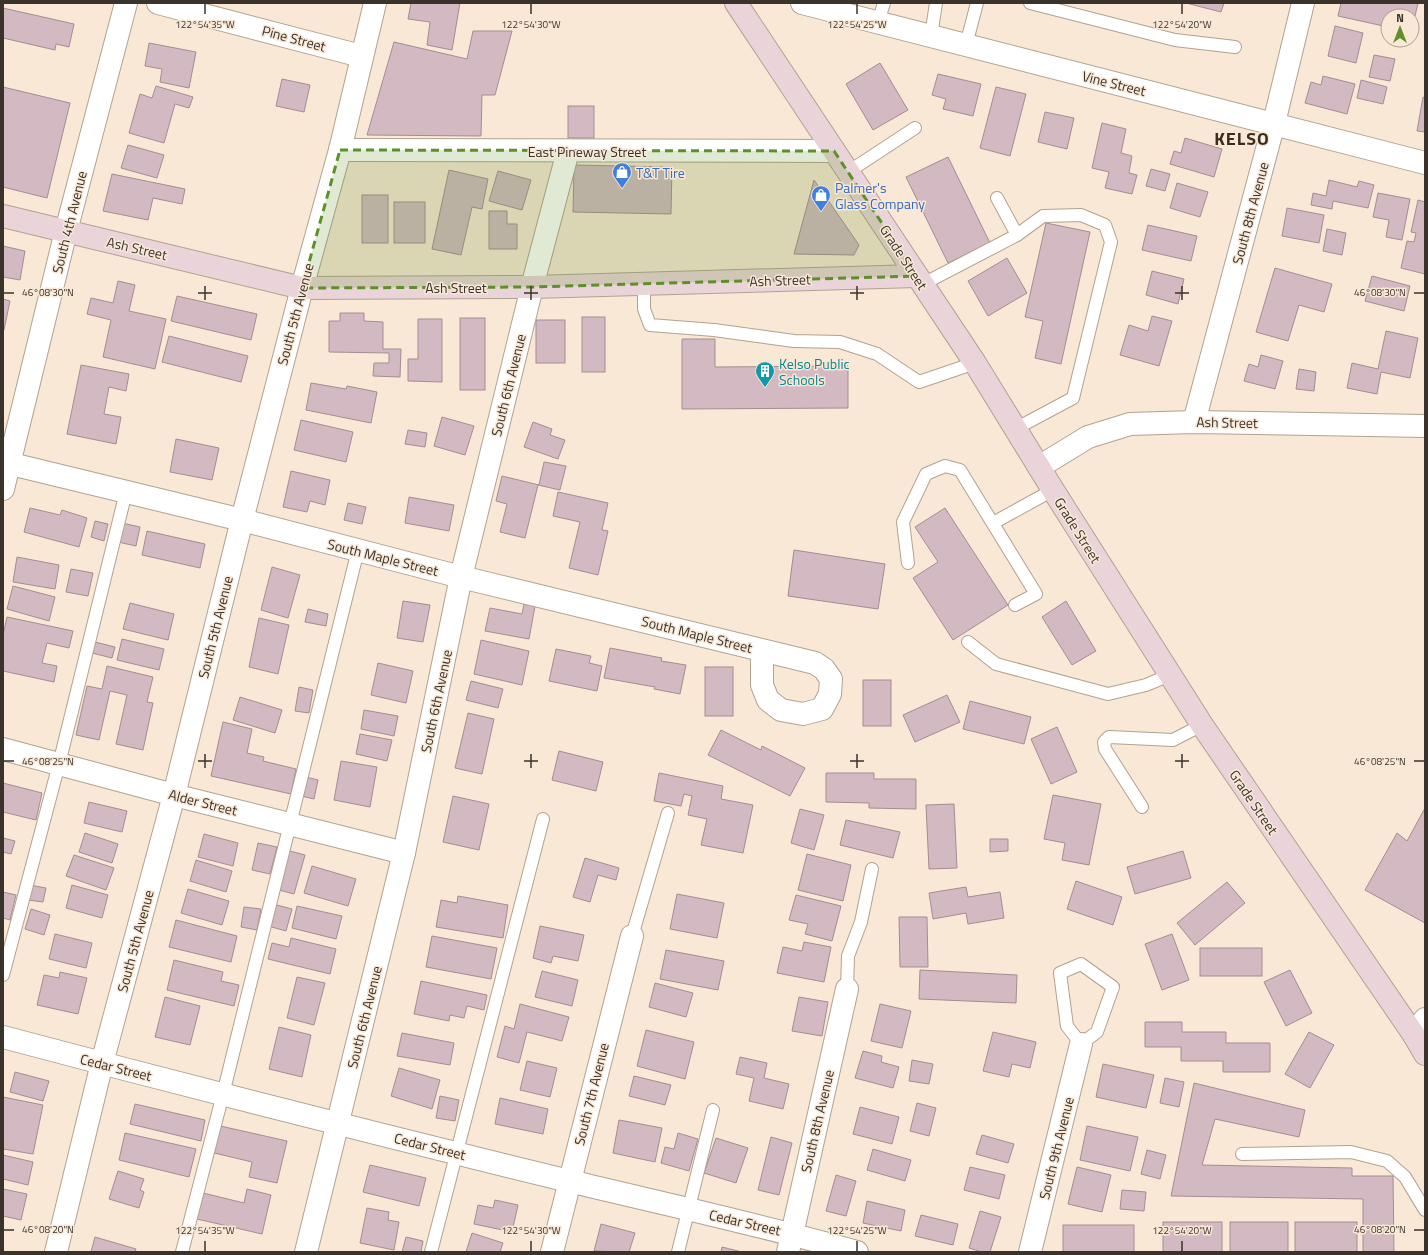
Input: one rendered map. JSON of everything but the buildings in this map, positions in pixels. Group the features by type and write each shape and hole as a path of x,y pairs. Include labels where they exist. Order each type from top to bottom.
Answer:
{"main road":[{"name":"Grade Street","path":"736,3 975,363 1039,468 1202,725 1421,1029 1425,1054"},
{"name":"Ash Street","path":"3,216 302,288 532,287 920,280"}],"street":[{"name":"South 4th Avenue","path":"3,489 6,463 126,3"},
{"name":"Pine Street","path":"158,3 361,56"},
{"name":"South 5th Avenue","path":"56,1252 102,1063 174,795 242,520 302,288 340,150 361,56 375,3"},
{"name":"Vine Street","path":"802,3 881,13 931,36 1425,163"},
{"name":"South 8th Avenue","path":"1194,422 1274,124 1303,3"},
{"name":"East Pineway Street","path":"340,150 834,151"},
{"name":"South 6th Avenue","path":"306,1252 404,853 461,577 532,287 568,151"},
{"name":"Ash Street","path":"1039,468 1088,437 1130,424 1194,422 1425,426"},
{"name":"South Maple Street","path":"6,463 242,520 461,577 762,650"},
{"name":"Alder Street","path":"3,748 174,795 404,853"},
{"name":"South 7th Avenue","path":"552,1252 632,936"},
{"name":"South 8th Avenue","path":"790,1243 847,989"},
{"name":"Cedar Street","path":"3,1037 569,1181 689,1209 790,1243 857,1252"},
{"name":"South 9th Avenue","path":"1030,1252 1081,1044"}],"lane":[{"path":"931,36 936,3"},
{"path":"966,45 977,3"},
{"path":"1030,3 1175,40 1236,47"},
{"path":"848,172 915,128"},
{"path":"997,198 1017,235"},
{"path":"920,280 1017,235 1042,216 1081,215 1105,225 1110,242 1074,398 1015,429"},
{"path":"644,284 644,309 650,326 714,330 794,341 840,342 877,354 919,382 975,363"},
{"path":"908,563 903,522 926,474 945,466 960,470 1036,594 1015,605"},
{"path":"993,523 1053,490"},
{"path":"3,976 59,764 126,492"},
{"path":"182,1252 223,1094 358,550"},
{"path":"968,642 996,664 1108,694 1146,685 1170,675"},
{"path":"1142,807 1105,749 1104,742 1109,737 1173,740 1202,725"},
{"path":"632,936 668,813"},
{"path":"431,1252 544,819"},
{"path":"847,989 848,956 861,922 872,869"},
{"path":"1081,964 1113,988 1097,1032 1081,1044 1067,1026 1060,973 1081,964"},
{"path":"678,1252 713,1110"},
{"path":"1242,1154 1351,1152 1387,1161 1405,1177 1425,1210"}],"highlighted area":[{"path":"340,150 834,151 917,276 532,287 302,288"}],"place":[{"name":"T&T Tire","path":"622,189"},
{"name":"Palmer's Glass Company","path":"821,212"},
{"name":"Kelso Public Schools","path":"765,388"}],"district":[{"name":"KELSO","path":"1242,138"}]}
